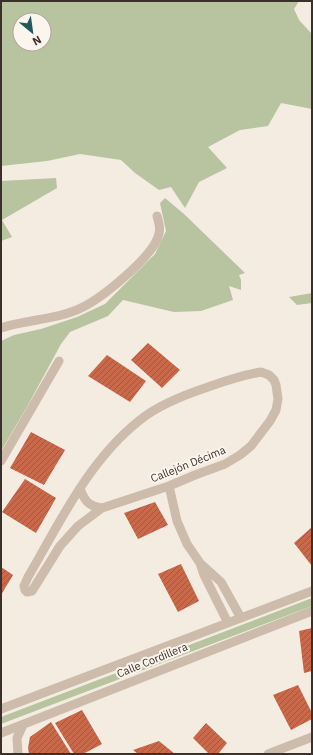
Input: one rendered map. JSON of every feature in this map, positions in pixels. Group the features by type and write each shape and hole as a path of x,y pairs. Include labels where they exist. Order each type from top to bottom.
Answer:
{"street":[{"path":"1,328 12,324 37,321 76,310 102,295 143,259 153,247 158,237 160,227 157,216"},
{"path":"1,461 59,361"},
{"name":"Callejón Décima","path":"261,372 269,375 274,380 276,385 278,399 276,410 251,446 225,464 169,486 102,508 78,526 60,546 32,591 27,592 24,586 28,577 80,489 102,458 121,436 141,419 197,390 249,374 261,372"},
{"path":"169,486 177,521 187,544 200,563 221,582 241,618"},
{"path":"80,489 88,504 102,508"},
{"path":"200,563 209,587 228,623"},
{"name":"Calle Cordillera","path":"1,710 312,591"},
{"name":"Calle Cordillera","path":"1,733 312,610"},
{"path":"18,754 17,738 23,725"},
{"path":"268,754 312,737"}],"green space":[{"path":"1,1 299,1 294,9 299,20 312,34 312,109 281,103 268,126 240,130 208,147 227,168 199,182 185,208 171,187 159,190 135,173 121,160 80,154 47,161 1,166"},
{"path":"56,178 57,188 2,220 12,237 1,241 1,181"},
{"path":"165,198 184,214 245,273 239,275 241,280 241,290 229,286 233,300 201,311 174,312 123,300 108,316 70,332 61,344 1,451 1,341 14,335 41,329 77,317 105,304 155,254 166,231 160,203"},
{"path":"312,293 312,303 297,305 289,297"},
{"path":"312,598 312,606 1,724 1,717"}],"building":[{"path":"148,343 180,370 162,388 131,360"},
{"path":"107,355 146,381 130,402 88,376"},
{"path":"31,432 65,450 44,485 10,468"},
{"path":"25,479 56,498 36,533 2,512"},
{"path":"155,502 168,525 138,539 124,513"},
{"path":"312,527 312,566 294,543"},
{"path":"181,564 199,601 178,612 158,574"},
{"path":"1,567 13,575 1,595"},
{"path":"312,628 312,671 304,673 299,631"},
{"path":"298,685 312,713 312,719 291,730 273,695"},
{"path":"82,710 102,744 83,754 74,754 55,723"},
{"path":"51,722 71,754 29,754 28,748 30,737"},
{"path":"206,723 227,743 218,754 209,754 193,738"},
{"path":"159,741 175,754 138,754 133,750"}]}
